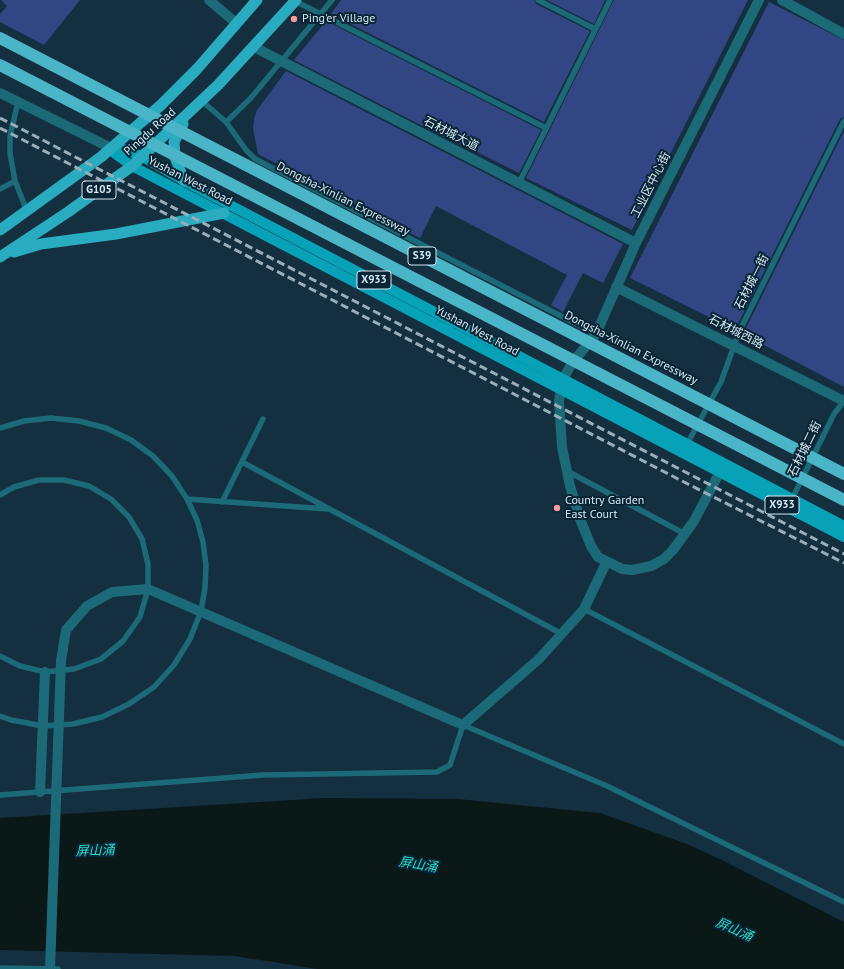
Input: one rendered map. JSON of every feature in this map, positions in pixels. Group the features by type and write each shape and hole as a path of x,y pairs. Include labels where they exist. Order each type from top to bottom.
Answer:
{"highway":[{"name":"Pingdu Road","path":"0,230 111,148 160,105 197,69 257,0"},
{"name":"Pingdu Road","path":"2,256 68,212 132,166 141,156 202,101 254,47 295,0"},
{"name":"Dongsha-Xinlian Expressway","path":"0,38 844,474"},
{"name":"S39","path":"0,65 844,500"},
{"path":"184,181 175,157 174,142 188,115"},
{"path":"2,256 41,244 116,234 224,213"}],"main road":[{"name":"Yushan West Road","path":"111,148 121,148 141,156 184,181 562,384 790,504 844,537"},
{"name":"Yushan West Road","path":"111,148 114,153 132,166 562,384"},
{"name":"Yushan West Road","path":"790,504 844,526"}],"street":[{"path":"209,0 236,23"},
{"name":"工业区中心街","path":"562,384 572,363 596,334 636,243 759,0"},
{"path":"782,0 844,34"},
{"name":"石材城大道","path":"254,47 636,243"},
{"path":"0,93 111,148"},
{"name":"石材城西路","path":"616,287 844,401"},
{"path":"562,384 562,447 566,470 580,518 589,541 598,557 606,563 622,569 632,570 651,566 664,559 673,550 694,521 722,468"},
{"path":"50,969 61,661 66,630 87,606 112,592 148,589 463,725 539,659 562,634 584,609 606,563"},
{"path":"40,792 45,672"}],"lane":[{"path":"295,0 546,128"},
{"path":"226,122 239,111 322,14 332,0"},
{"path":"538,0 596,29"},
{"path":"519,183 610,0"},
{"path":"202,101 226,122 246,150 255,159 596,334"},
{"path":"18,102 10,136 10,153 15,182 27,211"},
{"name":"石材城一街","path":"685,449 721,382 733,345 844,122"},
{"path":"0,189 15,182"},
{"name":"石材城二街","path":"790,504 834,414 844,401"},
{"path":"0,428 24,421 51,418 79,421 106,428 131,440 153,456 172,476 188,499 197,520 203,542 206,565 205,588 200,611 190,639 174,665 154,687 129,704 102,717 73,724 43,726 11,720 0,716"},
{"path":"222,502 263,419"},
{"path":"242,462 562,634"},
{"path":"566,470 685,534"},
{"path":"0,496 14,487 38,480 64,480 89,486 111,499 129,517 142,539 148,564 148,589 140,617 123,641 101,659 74,669 45,672 20,666 0,656"},
{"path":"188,499 329,509"},
{"path":"584,609 844,744"},
{"path":"0,796 263,776 437,772 450,765 463,725 606,786 844,902"},
{"path":"0,968 58,969"}],"water":[{"name":"屏山涌","path":"325,798 458,799 600,813 687,844 722,860 844,922 844,969 317,969 235,956 0,950 0,818"}],"building":[{"path":"1,0 80,0 44,45 0,22 0,14 7,6"},
{"path":"341,0 534,0 536,4 590,31 544,122 331,14"},
{"path":"547,0 605,0 594,24"},
{"path":"614,0 748,0 632,230 526,178"},
{"path":"769,2 844,40 844,117 840,119 735,330 630,278"},
{"path":"326,21 541,130 519,173 445,136 444,137 294,60"},
{"path":"286,71 623,244 603,283 583,273 563,312 551,305 567,275 436,206 420,238 258,154 253,128 257,110"},
{"path":"844,131 844,387 743,334"}],"railway":[{"path":"0,118 844,554"},
{"path":"0,128 680,480 844,563"}],"place":[{"name":"Ping'er Village","path":"294,19"},
{"name":"Country Garden East Court","path":"557,508"}]}
